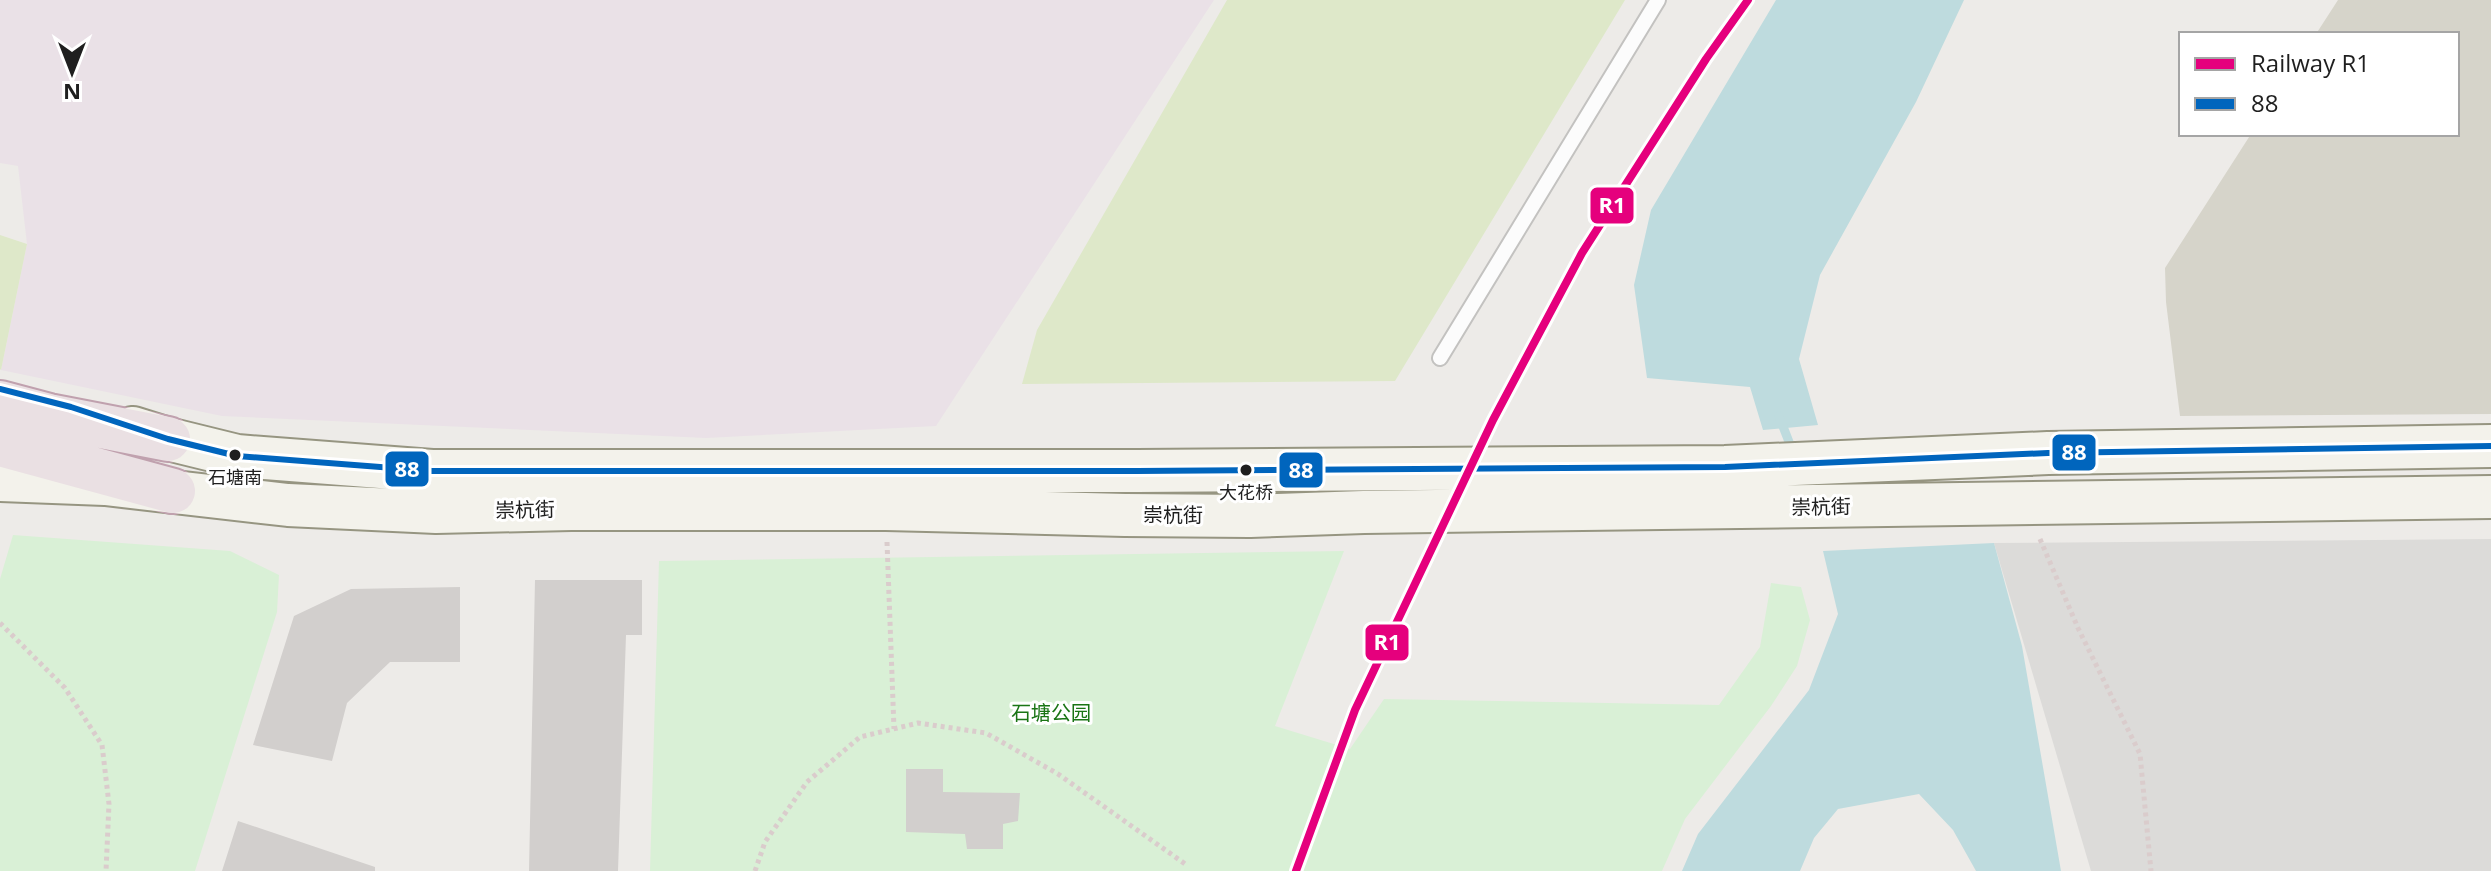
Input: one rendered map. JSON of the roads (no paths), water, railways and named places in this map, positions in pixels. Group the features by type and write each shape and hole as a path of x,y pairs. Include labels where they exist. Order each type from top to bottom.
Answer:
{"highway":[{"path":"0,403 49,416 168,439"},
{"path":"0,444 173,491"}],"main road":[{"name":"崇杭街","path":"0,389 71,407 168,439 237,456 432,471 1725,467 2025,454 2491,446"},
{"name":"崇杭街","path":"0,480 105,484 288,505 436,512 886,509 1250,516 2491,497"}],"lane":[{"path":"1440,358 1658,0"}],"water":[{"path":"1776,0 1964,0 1916,102 1820,275 1799,359 1818,425 1763,430 1750,387 1647,378 1634,285 1651,210"},
{"path":"1994,543 2022,646 2061,871 1976,871 1953,830 1919,794 1838,809 1814,838 1800,871 1682,871 1698,834 1809,690 1838,614 1823,551"}],"waterway":[{"path":"1779,416 1791,447"}],"rail line":[{"name":"R1","path":"1296,871 1355,710 1493,420 1582,253 1706,59 1748,0"}],"place":[{"name":"石塘南","path":"235,455"},
{"name":"大花桥","path":"1246,470"}],"park label":[{"name":"石塘公园","path":"1051,713"}]}
